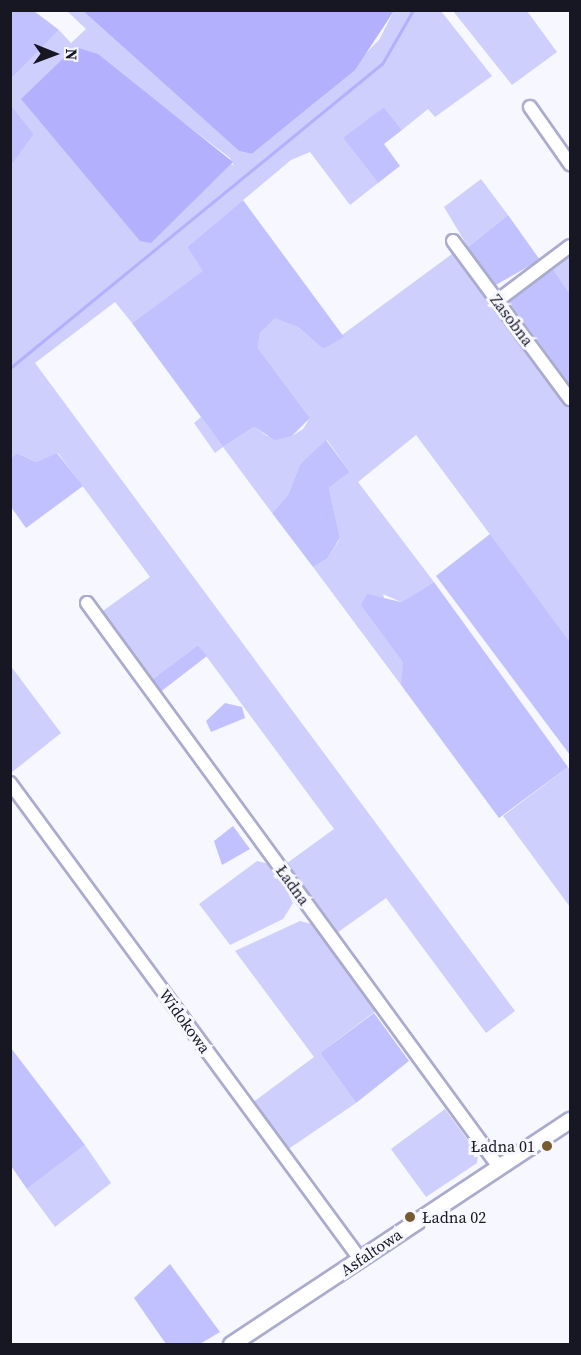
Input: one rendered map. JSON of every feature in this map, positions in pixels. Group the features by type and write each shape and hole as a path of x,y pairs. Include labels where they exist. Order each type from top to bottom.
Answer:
{"street":[{"path":"530,107 570,165"},
{"name":"Zasobna","path":"453,241 570,399"},
{"path":"497,301 570,246"},
{"name":"Ładna","path":"87,603 499,1167"},
{"name":"Widokowa","path":"10,783 360,1259"},
{"name":"Asfaltowa","path":"231,1344 570,1120"}],"shaded area":[{"path":"11,10 34,11 59,30 11,79"},
{"path":"67,11 83,11 239,151 252,154 323,96 379,40 394,11 441,11 492,76 435,117 428,109 402,130 384,107 344,139 378,183 350,205 310,152 291,160 187,247 204,271 132,323 115,302 35,363 515,1011 486,1033 386,898 334,935 283,866 334,829 198,645 150,681 100,613 150,577 58,453 36,462 17,453 11,458 10,165 34,134 11,105 11,79 59,30 71,43 86,29","holes":["87,49 230,158 234,166"]},
{"path":"83,11 394,11 355,70 252,154 239,151"},
{"path":"453,11 527,11 557,52 512,85"},
{"path":"75,47 98,54 233,162 151,243 140,241 21,99"},
{"path":"11,105 34,134 10,165"},
{"path":"384,107 402,130 384,144 400,166 378,183 343,138"},
{"path":"481,179 508,215 468,247 444,207"},
{"path":"243,200 344,337 323,349 298,327 275,318 260,333 258,348 310,418 292,436 275,440 254,427 223,447 132,323 203,271 187,247"},
{"path":"508,215 540,260 494,286 468,247"},
{"path":"570,252 570,294 551,266"},
{"path":"452,254 570,408 570,642 416,435 358,482 434,582 401,602 383,594 405,667 401,685 313,567 327,559 340,539 329,488 350,472 327,440 300,464 288,495 272,513 223,447 254,427 267,436 292,436 303,429 310,418 258,348 260,333 275,317 298,327 323,349"},
{"path":"551,266 570,294 570,385 507,299"},
{"path":"201,417 223,447 215,453 194,423"},
{"path":"326,440 350,472 329,488 340,538 327,559 313,567 272,513 288,495 300,464"},
{"path":"17,453 36,462 57,453 83,486 26,528 11,507 11,458"},
{"path":"490,534 570,642 570,755 436,576"},
{"path":"434,582 568,767 499,818 401,685 403,662 361,605 367,594 401,602"},
{"path":"198,645 207,656 159,693 150,681"},
{"path":"10,665 61,733 11,773 10,772"},
{"path":"225,703 242,707 245,718 211,732 206,721"},
{"path":"568,767 570,771 570,907 503,816"},
{"path":"233,826 250,849 222,865 214,841"},
{"path":"257,861 274,865 293,903 283,919 230,945 199,904"},
{"path":"300,921 316,925 377,1010 320,1053 356,1103 287,1150 252,1103 314,1057 235,951"},
{"path":"374,1013 409,1061 356,1103 320,1053"},
{"path":"11,1048 85,1145 27,1189 11,1166"},
{"path":"445,1109 478,1154 477,1163 426,1197 391,1149"},
{"path":"85,1145 111,1183 55,1227 27,1189"},
{"path":"170,1264 220,1332 200,1344 166,1344 134,1298"}],"waterway":[{"path":"10,368 382,64 413,10"}],"place":[{"name":"Ładna 01","path":"547,1146"},
{"name":"Ładna 02","path":"410,1217"}]}
